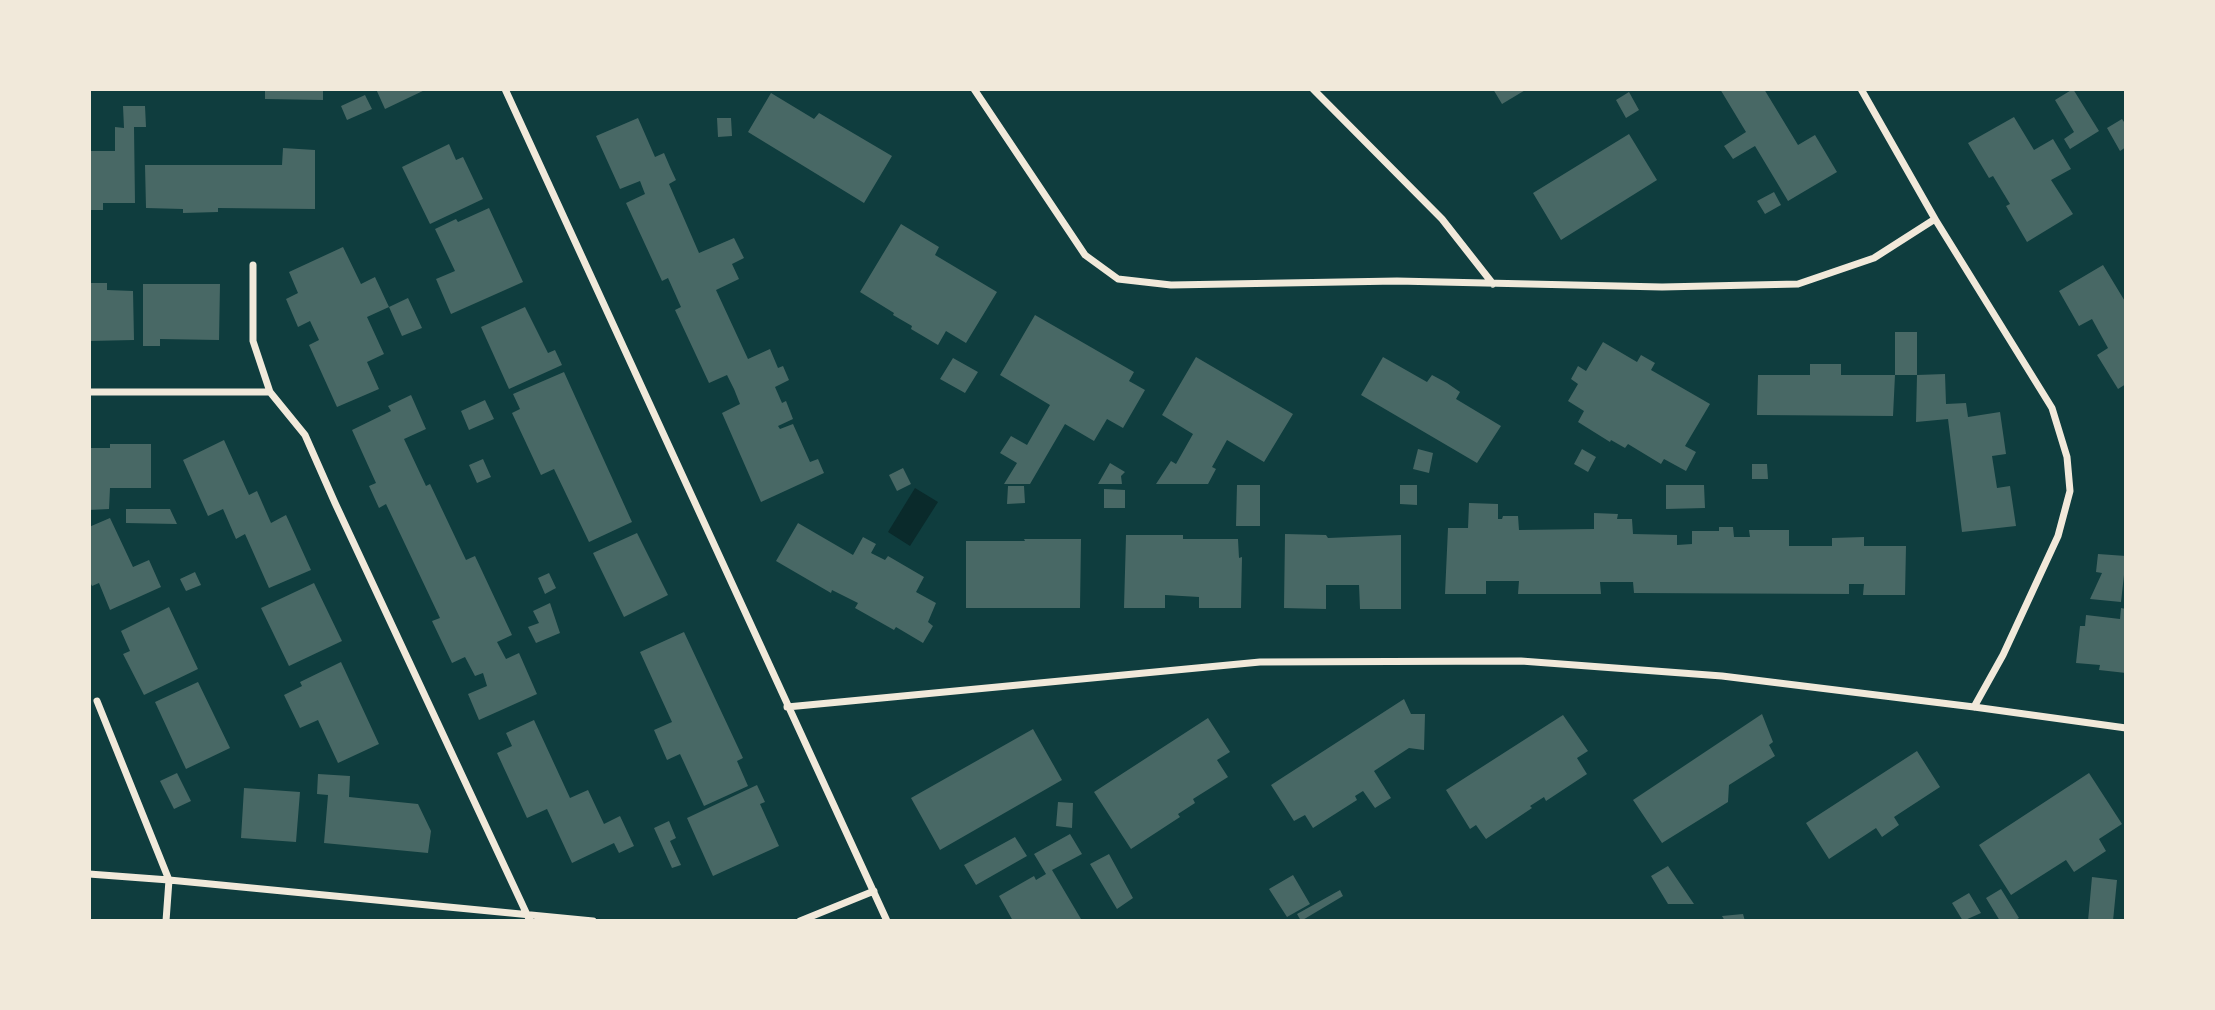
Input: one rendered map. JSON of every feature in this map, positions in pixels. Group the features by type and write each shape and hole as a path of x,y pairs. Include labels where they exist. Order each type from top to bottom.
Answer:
{"street":[{"path":"505,89 887,921"},
{"path":"974,89 1084,255 1118,279 1171,285 1397,281 1662,287 1798,284 1874,258 1935,219"},
{"path":"1313,89 1442,219 1493,284"},
{"path":"1861,89 1935,219 2052,408 2067,457 2070,491 2058,536 2003,655 1974,707"},
{"path":"253,265 253,341 271,392 305,435 528,918"},
{"path":"89,392 271,392"},
{"path":"787,707 1260,662 1521,661 1722,676 2126,728"},
{"path":"97,701 169,880 166,921"},
{"path":"89,874 528,918 593,921"},
{"path":"800,921 874,891"}],"water":[{"path":"915,488 938,502 910,546 888,532"}],"building":[{"path":"265,89 323,89 323,100 265,99"},
{"path":"376,89 427,89 385,109"},
{"path":"1493,89 1527,89 1502,104"},
{"path":"1720,89 1764,89 1798,145 1815,135 1837,172 1788,201 1755,146 1733,159 1724,146 1746,132"},
{"path":"2073,89 2099,131 2070,149 2064,139 2074,132 2055,100"},
{"path":"1629,92 1639,110 1626,118 1616,100"},
{"path":"771,93 814,119 819,113 892,156 864,203 748,132"},
{"path":"365,95 372,109 347,120 341,106"},
{"path":"123,106 145,106 146,127 134,127 135,203 103,203 103,210 89,210 89,151 115,151 115,127 124,128"},
{"path":"2014,117 2034,150 2053,139 2071,169 2051,180 2073,214 2027,242 2006,206 2010,204 1993,176 1989,178 1968,143"},
{"path":"638,118 655,157 664,153 676,180 669,184 699,253 734,238 744,258 732,264 739,279 716,290 748,359 770,349 778,368 783,366 789,380 775,387 782,403 786,401 793,419 778,426 780,429 793,424 810,462 818,459 824,473 761,502 722,413 740,404 734,389 727,375 709,383 675,310 681,307 668,278 662,281 626,203 645,194 640,181 620,189 596,136"},
{"path":"717,118 731,118 732,136 718,137"},
{"path":"2122,119 2126,125 2126,147 2120,151 2107,128"},
{"path":"1629,134 1657,180 1561,240 1533,193"},
{"path":"449,144 456,160 463,157 483,199 430,224 402,167"},
{"path":"283,148 315,150 315,209 218,208 218,212 183,213 183,209 146,208 145,165 282,165"},
{"path":"1774,192 1781,205 1765,214 1757,201"},
{"path":"489,208 523,282 451,314 436,279 455,271 435,229"},
{"path":"901,224 939,247 935,255 997,292 966,343 946,331 938,345 860,292"},
{"path":"343,247 361,284 375,277 389,307 367,317 384,354 367,362 379,389 337,407 309,345 319,340 310,321 298,327 286,299 298,293 289,272"},
{"path":"2103,265 2126,303 2126,384 2118,389 2097,355 2108,348 2092,319 2079,326 2059,291"},
{"path":"89,283 107,283 107,290 133,291 134,340 89,341"},
{"path":"143,284 220,284 219,340 160,339 160,346 143,346"},
{"path":"408,298 422,328 402,336 389,307"},
{"path":"525,307 548,353 555,350 562,365 509,389 481,327"},
{"path":"1035,315 1134,372 1129,381 1145,390 1123,428 1107,419 1094,441 1065,424 1030,484 1004,484 1017,463 1000,453 1011,436 1027,445 1050,405 1000,375"},
{"path":"1895,332 1917,332 1917,375 1895,375"},
{"path":"1603,342 1637,362 1641,355 1655,363 1651,370 1710,404 1685,446 1696,452 1686,471 1664,459 1661,464 1628,444 1625,448 1611,440 1610,442 1578,422 1584,411 1568,401 1578,384 1571,379 1578,366 1586,371"},
{"path":"1196,357 1293,414 1264,462 1227,440 1212,467 1216,469 1208,484 1156,484 1171,461 1176,464 1193,434 1162,415"},
{"path":"1383,357 1427,382 1432,375 1447,383 1460,392 1456,399 1501,426 1477,463 1361,395"},
{"path":"953,358 978,372 965,393 940,379"},
{"path":"1810,364 1841,364 1841,375 1895,375 1893,416 1757,415 1758,375 1810,375"},
{"path":"564,372 632,522 589,542 554,469 541,475 512,413 520,409 513,394"},
{"path":"1945,374 1946,404 1966,403 1968,417 2000,412 2006,454 1992,456 1997,488 2010,486 2016,526 1962,532 1948,419 1916,422 1917,375"},
{"path":"411,395 426,429 404,439 426,486 430,484 466,560 475,556 512,635 497,642 506,659 519,653 537,694 479,720 468,694 487,686 483,673 475,676 465,657 452,663 432,621 440,618 386,504 379,508 369,486 376,483 352,430 391,411 388,406"},
{"path":"485,400 494,419 469,430 461,411"},
{"path":"224,440 249,495 257,491 271,523 286,515 311,570 269,588 245,534 236,539 223,509 208,516 183,460"},
{"path":"110,444 151,444 151,488 110,488 109,509 89,510 89,448 110,448"},
{"path":"1418,449 1433,453 1429,473 1413,469"},
{"path":"1582,449 1596,457 1588,472 1574,464"},
{"path":"483,459 491,477 477,483 469,465"},
{"path":"1110,463 1125,472 1121,476 1122,484 1098,484"},
{"path":"1752,464 1767,464 1768,479 1752,479"},
{"path":"903,468 911,484 897,491 889,475"},
{"path":"1237,485 1260,485 1260,526 1236,526"},
{"path":"1400,485 1417,485 1417,505 1400,504"},
{"path":"1666,485 1704,485 1705,508 1666,509"},
{"path":"1008,486 1024,486 1025,503 1007,504"},
{"path":"1104,489 1125,490 1125,508 1104,508"},
{"path":"1469,503 1498,504 1498,519 1503,516 1518,516 1519,530 1594,529 1594,513 1618,514 1617,519 1632,519 1633,534 1677,535 1677,545 1692,544 1692,531 1719,531 1719,527 1733,527 1734,537 1750,537 1749,530 1789,530 1789,546 1832,546 1832,538 1864,537 1864,546 1906,546 1905,595 1863,595 1864,584 1849,584 1849,594 1634,593 1633,582 1600,582 1601,594 1518,594 1519,581 1486,581 1486,594 1445,594 1448,528 1468,528"},
{"path":"126,509 170,509 177,524 126,523"},
{"path":"110,518 133,567 149,560 161,587 110,610 99,583 92,586 89,580 89,527"},
{"path":"798,523 853,555 863,537 876,544 871,553 885,560 888,556 924,577 916,592 936,603 928,622 933,626 923,643 855,608 858,603 832,590 831,593 776,561"},
{"path":"637,533 668,595 624,617 593,553"},
{"path":"1285,534 1326,535 1328,538 1401,535 1401,609 1360,609 1359,585 1326,585 1326,609 1284,608"},
{"path":"1126,535 1238,539 1239,558 1242,557 1241,608 1199,608 1199,597 1165,595 1165,608 1124,608"},
{"path":"1024,539 1081,539 1080,608 966,608 966,541 1025,541"},
{"path":"2098,554 2126,556 2121,602 2090,599 2102,573 2096,572"},
{"path":"195,572 201,585 186,591 180,579"},
{"path":"549,573 556,588 545,594 538,578"},
{"path":"314,583 342,641 289,666 261,608"},
{"path":"550,603 560,633 536,643 528,627 539,623 533,611"},
{"path":"169,607 198,669 144,695 123,654 130,651 121,631"},
{"path":"2121,608 2126,609 2126,673 2099,670 2100,665 2076,663 2080,626 2085,626 2086,615 2120,619"},
{"path":"684,632 743,758 737,761 748,786 704,806 680,754 667,760 654,730 672,722 640,652"},
{"path":"341,662 379,744 338,763 318,720 300,728 284,695 302,686 300,682"},
{"path":"198,682 230,748 186,769 155,702"},
{"path":"1404,699 1411,714 1425,714 1424,750 1409,748 1374,771 1391,798 1375,808 1363,791 1355,796 1357,800 1313,828 1305,815 1294,821 1271,785"},
{"path":"1762,714 1773,742 1769,745 1775,756 1729,785 1728,802 1662,843 1633,800"},
{"path":"1563,715 1588,751 1577,758 1587,774 1546,801 1544,797 1530,806 1532,808 1486,839 1476,825 1470,829 1446,790"},
{"path":"1208,718 1230,752 1217,760 1228,777 1193,799 1195,803 1178,814 1180,817 1131,849 1094,792"},
{"path":"534,720 570,798 588,790 604,824 620,816 634,846 619,853 614,843 572,863 547,809 527,818 497,753 512,746 506,733"},
{"path":"1033,729 1062,780 940,850 911,798"},
{"path":"1917,751 1940,787 1894,817 1899,825 1882,837 1876,828 1829,859 1806,823"},
{"path":"177,773 191,801 174,809 160,781"},
{"path":"2089,773 2122,824 2099,839 2106,851 2074,872 2066,860 2011,895 1979,845"},
{"path":"318,774 350,776 349,797 418,804 431,831 428,853 324,843 328,795 317,794"},
{"path":"757,785 765,802 760,804 779,846 713,876 687,818"},
{"path":"244,788 300,792 296,842 241,838"},
{"path":"1058,802 1073,803 1072,828 1056,826"},
{"path":"669,821 676,838 670,841 681,865 672,868 654,828"},
{"path":"1070,834 1082,854 1052,870 1081,919 1013,921 999,896 1034,876 1036,880 1046,874 1034,854"},
{"path":"1015,837 1027,856 976,885 964,865"},
{"path":"1109,854 1133,898 1117,909 1090,864"},
{"path":"1668,866 1694,904 1668,904 1651,876"},
{"path":"1293,875 1310,904 1287,917 1269,889"},
{"path":"2092,877 2117,880 2113,921 2088,921"},
{"path":"2001,889 2019,918 2014,921 2000,921 1986,898"},
{"path":"1340,890 1343,896 1301,921 1297,914"},
{"path":"1969,893 1981,913 1963,921 1952,903"},
{"path":"1743,914 1745,921 1725,921 1722,916"}]}
